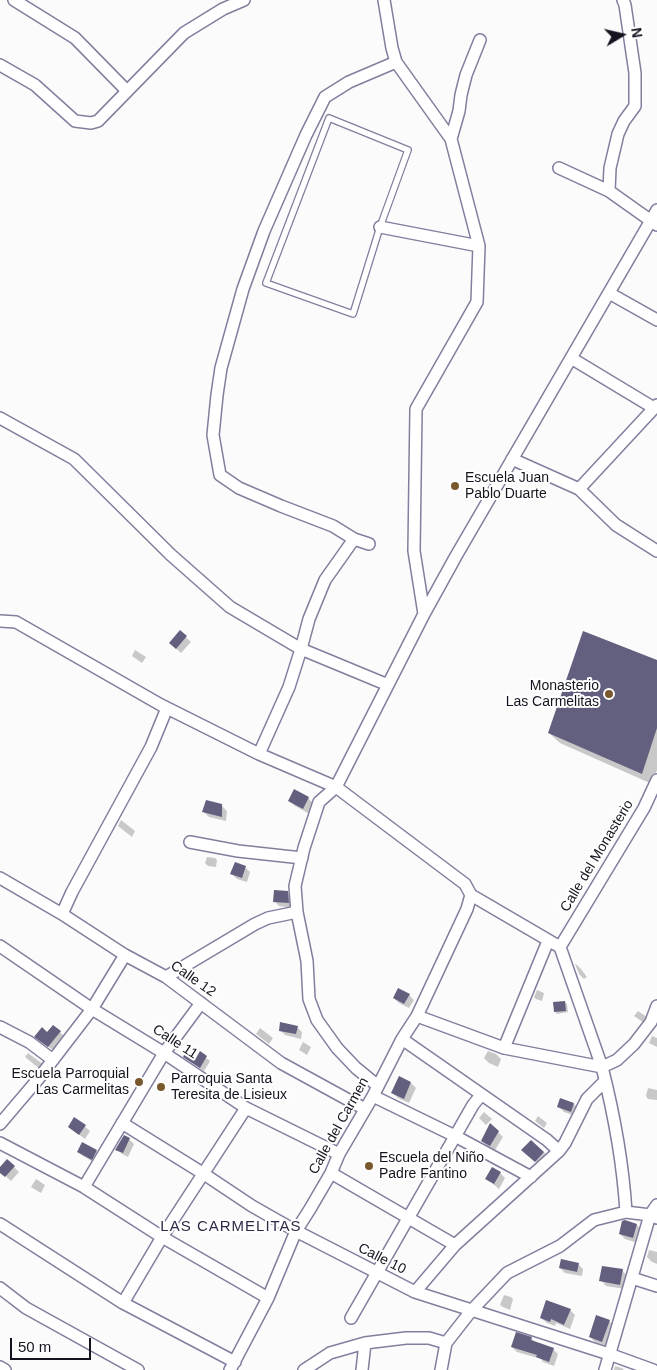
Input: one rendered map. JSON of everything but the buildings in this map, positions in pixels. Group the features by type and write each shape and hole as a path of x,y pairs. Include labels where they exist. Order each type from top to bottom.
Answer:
{"street":[{"path":"14,0 75,38 128,91"},
{"path":"0,64 35,85 75,121 91,123 98,121 184,33 244,0"},
{"path":"384,0 396,62 451,138 479,246 477,302 416,409 414,551 424,614"},
{"path":"609,191 610,168 618,134 624,121 635,106 635,73 623,0"},
{"path":"451,138 459,111 466,75 480,40"},
{"path":"369,544 354,539 333,526 239,488 220,475 212,435 221,368 243,289 264,231 306,135 325,97 349,82 396,62"},
{"path":"559,168 609,191 654,223"},
{"path":"531,1177 376,1091 337,1048 317,1020 309,999 307,961 297,912 295,886 319,802 336,787 424,614 456,556 609,293 654,223 657,210"},
{"path":"380,227 479,246"},
{"path":"609,293 657,320"},
{"path":"571,358 656,406 579,489"},
{"path":"0,418 74,459 171,555 230,607 301,649 388,685"},
{"path":"512,459 579,489 616,525 657,551"},
{"path":"259,754 289,687 309,619 325,580 354,539"},
{"path":"0,620 16,622 167,708 259,754 336,787 465,884 471,895 560,947 602,1067 620,1160 626,1212"},
{"path":"62,914 72,892 151,747 167,708"},
{"name":"Calle del Monasterio","path":"560,947 644,808 657,780"},
{"path":"190,842 238,851 302,858"},
{"name":"Calle 12","path":"0,878 37,898 125,955 166,977 281,1063 365,1109"},
{"name":"Calle del Carmen","path":"233,1366 268,1298 296,1231 376,1091 402,1039 417,1016 467,909 471,895"},
{"path":"166,977 255,924 268,918 297,912"},
{"path":"504,1048 548,941"},
{"name":"Calle 11","path":"0,946 92,1009 164,1053 246,1108 339,1154"},
{"path":"0,1124 92,1009 125,955"},
{"path":"84,1187 164,1053 201,1002"},
{"path":"417,1016 504,1048 602,1067 617,1060 634,1044 651,1022 657,1006"},
{"path":"0,1027 29,1042 53,1060"},
{"path":"402,1039 547,1140 559,1151"},
{"path":"415,1292 455,1245 559,1151 566,1143 587,1099 605,1081"},
{"path":"351,1318 472,1105 481,1095"},
{"path":"123,1304 162,1237 246,1108"},
{"name":"Calle 10","path":"122,1123 252,1206 296,1231 415,1292 609,1354 653,1370"},
{"path":"0,1143 84,1187 162,1237 268,1298"},
{"path":"331,1172 455,1245"},
{"path":"605,1370 632,1278 657,1205"},
{"path":"441,1370 446,1343 471,1311 507,1273 560,1246 594,1220 626,1212 654,1216"},
{"path":"0,1224 123,1304 233,1366"},
{"path":"632,1278 657,1286"},
{"path":"0,1288 26,1308 138,1370"},
{"path":"304,1370 330,1353 364,1343 406,1338 430,1338 446,1343"},
{"path":"362,1370 364,1343"},
{"path":"0,1367 5,1370"}],"lane":[{"path":"329,118 408,150 380,227 353,314 266,282 329,118"}],"place":[{"name":"Escuela Juan Pablo Duarte","path":"455,486"},
{"name":"Monasterio Las Carmelitas","path":"609,694"},
{"name":"Escuela Parroquial Las Carmelitas","path":"139,1082"},
{"name":"Parroquia Santa Teresita de Lisieux","path":"161,1087"},
{"name":"Escuela del Niño Padre Fantino","path":"369,1166"}],"district":[{"name":"LAS CARMELITAS","path":"231,1227"}]}
